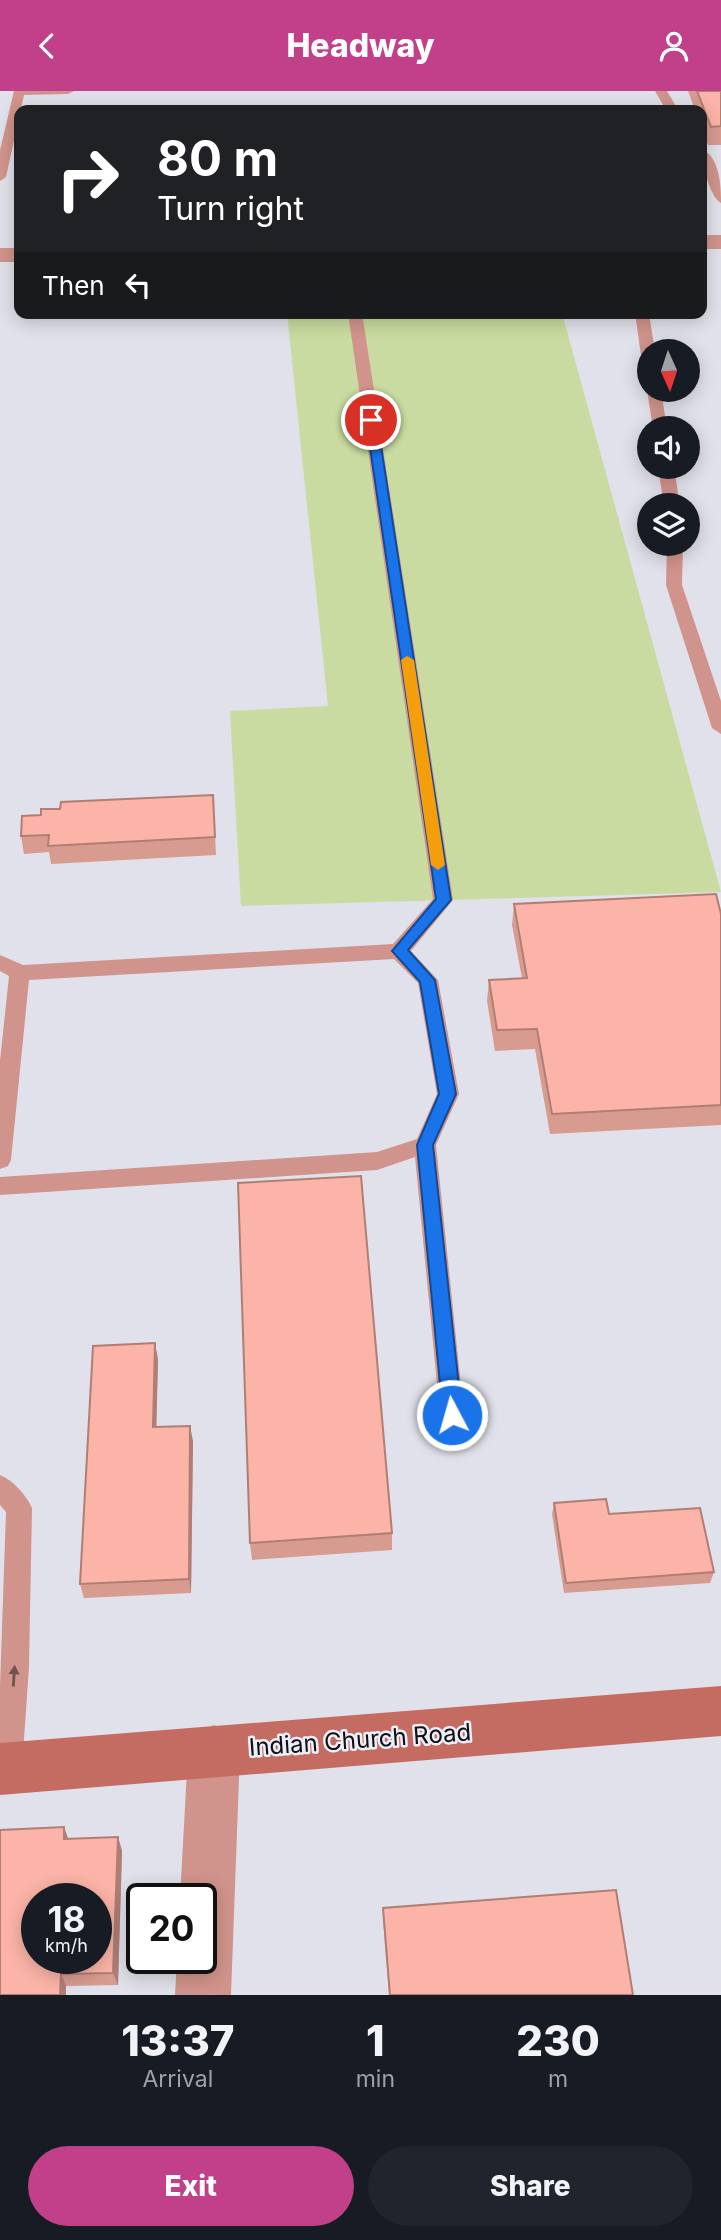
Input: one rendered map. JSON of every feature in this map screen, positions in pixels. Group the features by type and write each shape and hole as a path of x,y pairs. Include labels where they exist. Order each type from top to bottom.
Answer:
{"street":[{"name":"Indian Church Road","path":"4,1768 721,1711"},
{"path":"203,1995 214,1751"}],"lane":[{"path":"16,105 19,92 68,91"},
{"path":"0,177 14,114"},
{"path":"707,163 721,199"},
{"path":"0,962 20,973 399,951 443,900 356,319"},
{"path":"643,319 646,339"},
{"path":"675,556 674,585 721,728"},
{"path":"399,951 428,980 447,1094 425,1145 452,1415"},
{"path":"0,1160 20,973"},
{"path":"0,1186 377,1161 425,1145"},
{"path":"0,1487 19,1509 15,1667 4,1768"}],"green space":[{"path":"288,319 564,319 721,892 241,906 230,711 328,706"}],"building":[{"path":"697,91 721,91 721,126 711,127 707,105 702,105"},
{"path":"213,795 215,837 48,846 49,835 21,836 22,816 41,815 41,809 60,809 61,802"},
{"path":"716,894 721,914 721,1105 552,1114 537,1029 497,1030 489,980 527,978 514,904"},
{"path":"361,1176 392,1533 250,1543 238,1183"},
{"path":"155,1343 153,1427 190,1426 189,1579 80,1584 93,1346"},
{"path":"606,1499 609,1514 700,1508 714,1572 566,1583 554,1503"},
{"path":"64,1827 64,1839 118,1837 113,1973 112,1883 21,1883 21,1974 61,1974 60,1995 0,1995 0,1830"},
{"path":"616,1890 633,1995 390,1995 383,1908"}],"slow traffic":[{"path":"407,660 438,865"}],"route":[{"path":"371,420 443,900 399,951 428,980 447,1094 425,1145 452,1415"}]}
